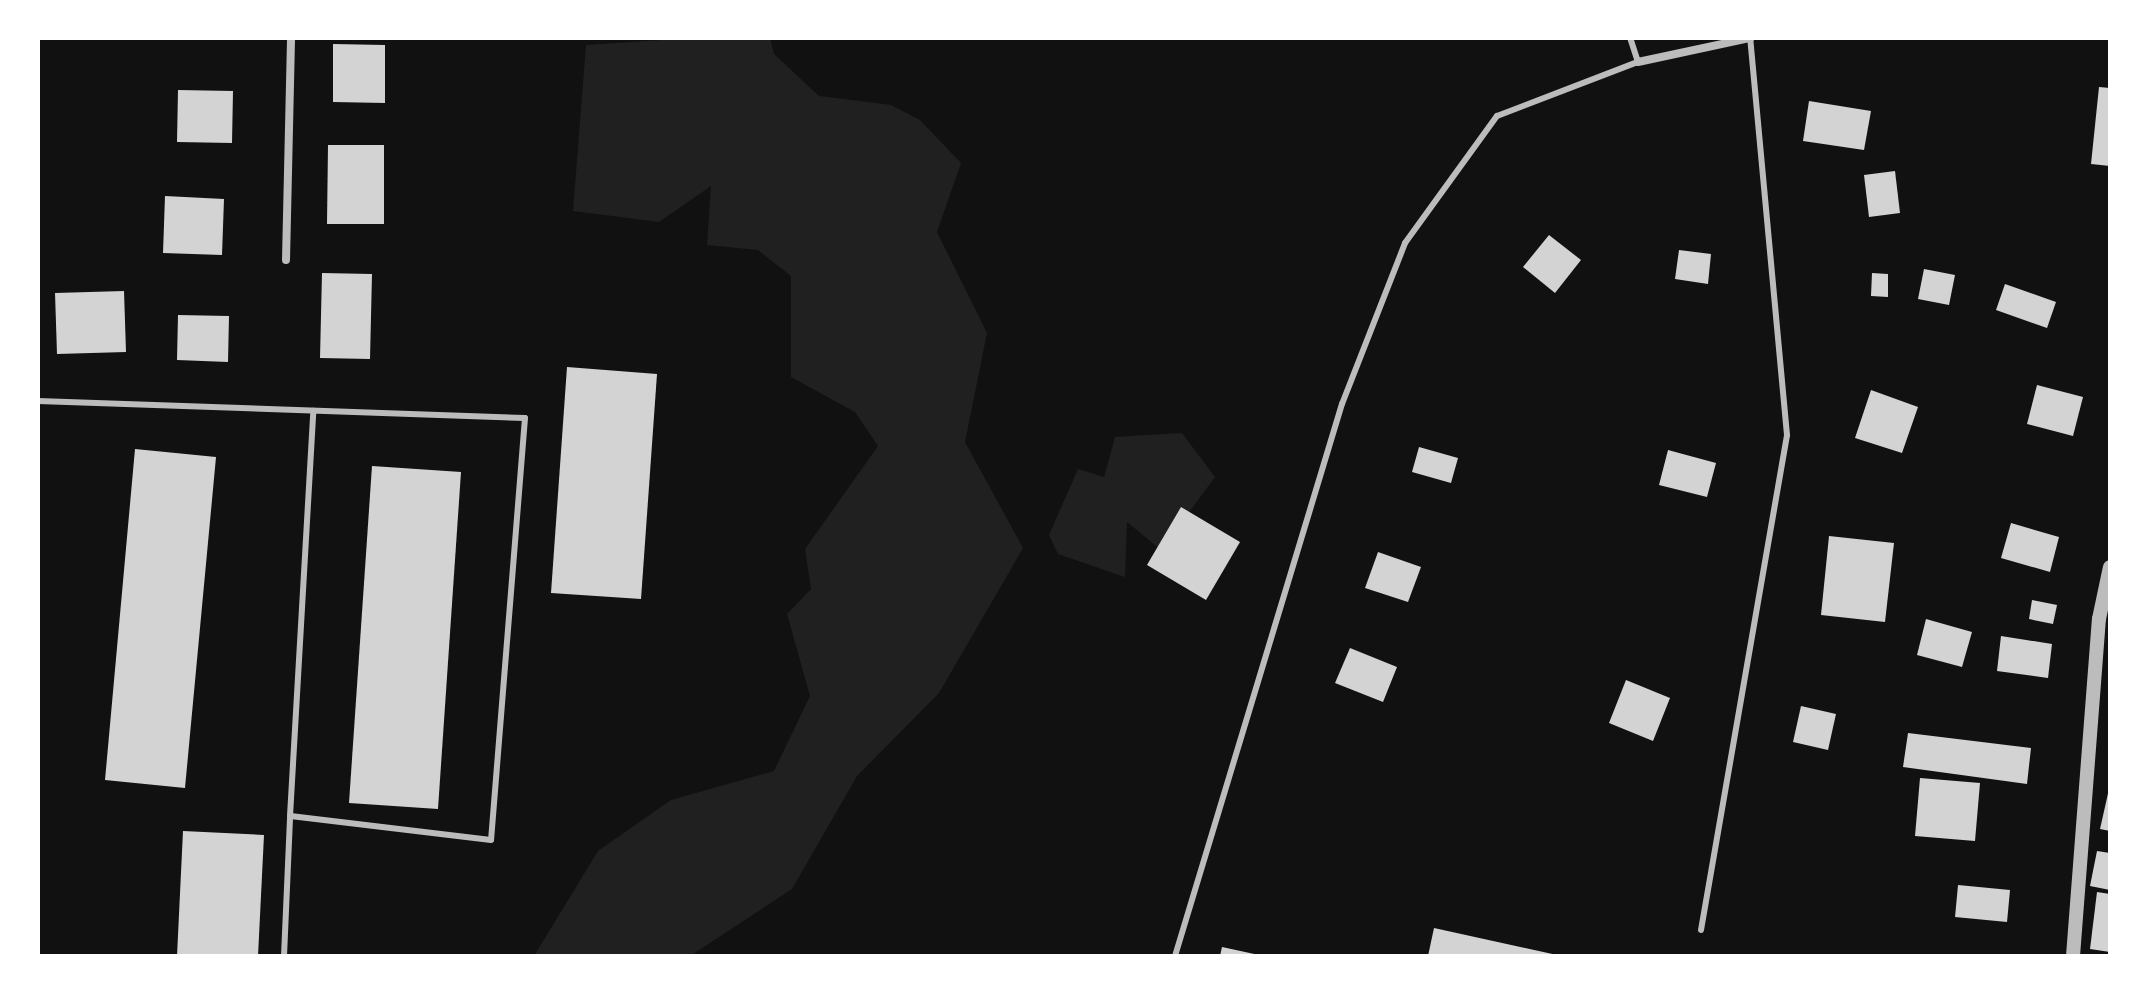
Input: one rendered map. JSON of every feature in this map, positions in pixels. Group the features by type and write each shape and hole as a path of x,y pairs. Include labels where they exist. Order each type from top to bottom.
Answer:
{"street":[{"path":"286,260 291,38"},
{"path":"1638,62 1750,38"},
{"path":"2073,956 2110,567"}],"lane":[{"path":"1175,956 1342,404 1405,243 1497,116 1638,62 1630,38"},
{"path":"1701,930 1787,435 1750,38"},
{"path":"38,401 525,418 491,840 290,816"},
{"path":"284,956 313,411"}],"shaded area":[{"path":"693,38 770,38 774,54 819,96 891,105 920,120 961,163 937,232 987,333 965,442 1023,548 939,693 857,776 792,889 690,956 534,956 598,851 671,800 774,771 810,696 787,614 811,589 805,549 878,446 855,412 791,377 791,276 758,250 707,245 711,186 659,222 573,211 586,45"},
{"path":"1182,433 1215,477 1161,550 1127,522 1125,577 1058,554 1049,535 1078,469 1104,477 1115,437"}],"building":[{"path":"333,44 385,45 385,103 333,102"},
{"path":"2099,87 2110,88 2110,166 2091,164"},
{"path":"178,90 233,91 232,143 177,142"},
{"path":"1809,101 1871,111 1864,150 1803,141"},
{"path":"328,145 384,145 384,224 327,224"},
{"path":"1895,171 1900,213 1869,217 1864,175"},
{"path":"165,196 224,199 222,255 163,253"},
{"path":"1549,235 1581,260 1555,293 1523,267"},
{"path":"1679,250 1711,254 1708,284 1675,279"},
{"path":"1924,269 1955,275 1949,305 1918,299"},
{"path":"322,273 372,274 370,359 320,358"},
{"path":"1872,273 1888,274 1888,297 1871,296"},
{"path":"2005,284 2056,302 2047,328 1996,310"},
{"path":"124,291 126,352 57,354 55,293"},
{"path":"178,315 229,316 228,362 177,360"},
{"path":"567,367 657,374 641,599 551,593"},
{"path":"2037,385 2083,397 2073,436 2027,424"},
{"path":"1871,390 1918,407 1902,453 1855,438"},
{"path":"1419,447 1458,458 1451,483 1412,472"},
{"path":"135,449 216,457 185,788 105,780"},
{"path":"1668,450 1716,463 1707,497 1659,485"},
{"path":"372,466 461,472 438,809 349,803"},
{"path":"1181,507 1240,542 1206,600 1147,565"},
{"path":"2011,523 2059,537 2050,572 2001,558"},
{"path":"1829,536 1894,543 1885,622 1821,615"},
{"path":"1378,552 1421,567 1408,602 1365,588"},
{"path":"2032,600 2057,605 2053,624 2029,619"},
{"path":"1926,619 1972,632 1962,667 1917,655"},
{"path":"2001,636 2052,644 2048,678 1997,671"},
{"path":"1350,648 1397,667 1383,702 1335,683"},
{"path":"1626,680 1670,698 1653,741 1609,723"},
{"path":"1801,706 1836,714 1828,750 1793,742"},
{"path":"1908,733 2031,748 2027,784 1903,767"},
{"path":"1920,778 1980,783 1975,841 1915,836"},
{"path":"2110,790 2110,831 2100,829"},
{"path":"183,831 264,835 258,956 177,956"},
{"path":"2097,851 2110,853 2110,890 2090,886"},
{"path":"1958,885 2010,890 2007,922 1955,917"},
{"path":"2097,892 2110,894 2110,952 2090,949"},
{"path":"1434,928 1557,955 1557,956 1428,956"},
{"path":"1222,947 1259,955 1259,956 1220,956"}]}
